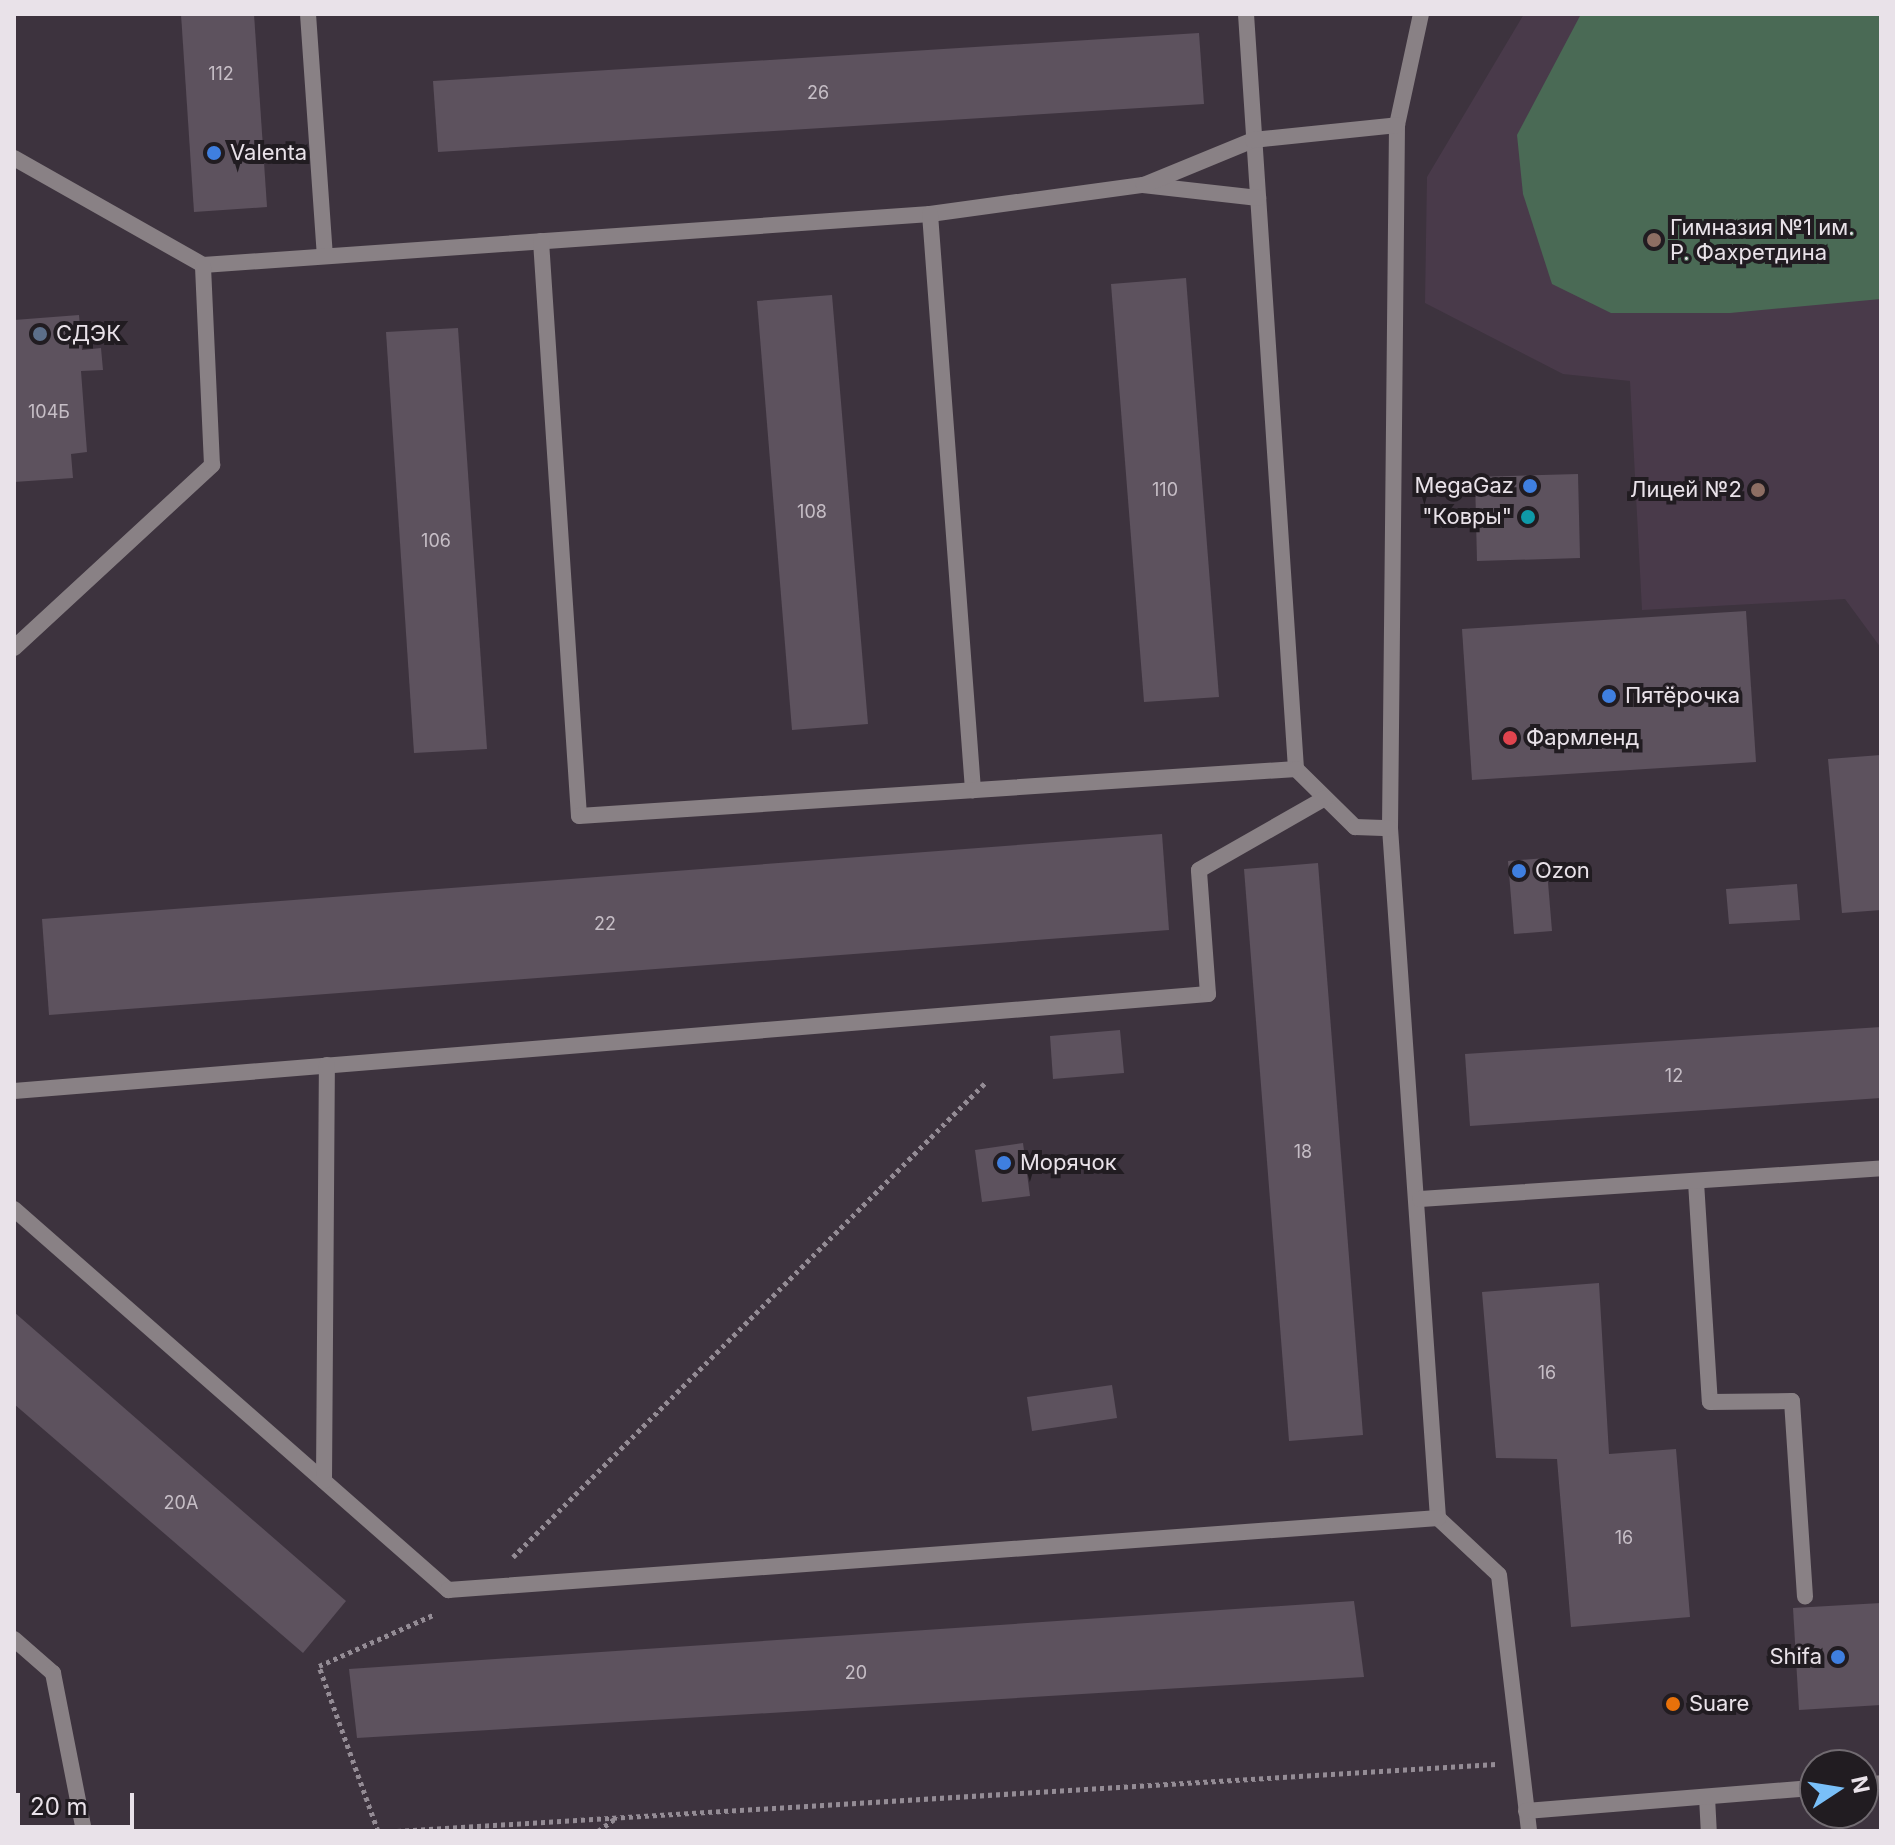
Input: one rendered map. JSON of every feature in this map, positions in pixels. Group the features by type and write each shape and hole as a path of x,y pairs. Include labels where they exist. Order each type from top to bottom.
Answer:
{"lane":[{"path":"308,14 325,255"},
{"path":"1246,14 1296,769 1355,827 1390,828"},
{"path":"1421,14 1397,125 1390,828 1420,1199 1438,1518 1499,1575 1529,1831"},
{"path":"1143,185 1253,140 1397,125"},
{"path":"14,158 203,265 930,214 1143,185 1258,198"},
{"path":"930,214 973,790"},
{"path":"541,241 579,816 1296,769"},
{"path":"14,648 212,465 203,265"},
{"path":"14,1091 1208,994 1199,870 1325,798"},
{"path":"324,1481 327,1065"},
{"path":"1420,1199 1881,1168"},
{"path":"1696,1182 1710,1402 1792,1401 1805,1597"},
{"path":"14,1209 448,1590 1438,1518"},
{"path":"14,1639 53,1673 84,1831"},
{"path":"1526,1811 1799,1789"},
{"path":"1707,1797 1709,1831"}],"path":[{"path":"491,1587 986,1082"},
{"path":"378,1831 319,1666 444,1610"},
{"path":"397,1831 1521,1762"},
{"path":"598,1831 618,1816"}],"shaded area":[{"name":"Гимназия №1 им. Р. Фахретдина","path":"1524,14 1881,14 1881,648 1845,599 1642,610 1630,381 1563,374 1425,303 1427,177"}],"green space":[{"name":"Гимназия №1 им. Р. Фахретдина","path":"1581,14 1881,14 1881,299 1730,313 1611,313 1552,284 1523,194 1517,135"}],"building":[{"path":"181,14 254,14 267,207 194,212"},
{"path":"1199,33 1204,104 438,152 433,81"},
{"path":"1186,278 1219,697 1144,702 1111,284"},
{"path":"832,295 868,724 792,730 757,301"},
{"path":"79,315 82,350 101,348 103,370 81,371 87,452 71,454 73,478 14,482 14,320"},
{"path":"458,328 487,749 414,753 386,332"},
{"name":"\"Ковры\"","path":"1578,474 1580,558 1477,561 1475,477"},
{"name":"Пятёрочка","path":"1746,611 1756,762 1472,780 1462,629"},
{"path":"1881,755 1881,910 1842,913 1828,759"},
{"path":"1162,834 1169,930 49,1015 42,919"},
{"path":"1546,858 1552,931 1514,934 1508,861"},
{"path":"1318,863 1363,1435 1289,1441 1244,869"},
{"path":"1797,884 1800,920 1729,924 1726,889"},
{"path":"1881,1027 1881,1098 1470,1126 1465,1054"},
{"path":"1120,1030 1124,1073 1053,1079 1050,1036"},
{"path":"1023,1143 1030,1196 982,1202 975,1150"},
{"path":"1599,1283 1609,1454 1676,1449 1690,1617 1571,1627 1557,1459 1496,1458 1482,1292"},
{"path":"14,1312 346,1601 303,1653 14,1404"},
{"path":"1112,1385 1117,1418 1032,1431 1027,1397"},
{"path":"1354,1601 1364,1677 357,1738 349,1669"},
{"name":"Shifa","path":"1881,1603 1881,1705 1799,1710 1793,1608"}],"place":[{"name":"Valenta","path":"214,153"},
{"name":"Гимназия №1 им. Р. Фахретдина","path":"1654,240"},
{"name":"СДЭК","path":"40,334"},
{"name":"MegaGaz","path":"1530,486"},
{"name":"Лицей №2","path":"1758,490"},
{"name":"\"Ковры\"","path":"1528,517"},
{"name":"Пятёрочка","path":"1609,696"},
{"name":"Фармленд","path":"1510,738"},
{"name":"Ozon","path":"1519,871"},
{"name":"Морячок","path":"1004,1163"},
{"name":"Shifa","path":"1838,1657"},
{"name":"Suare","path":"1673,1704"}]}
